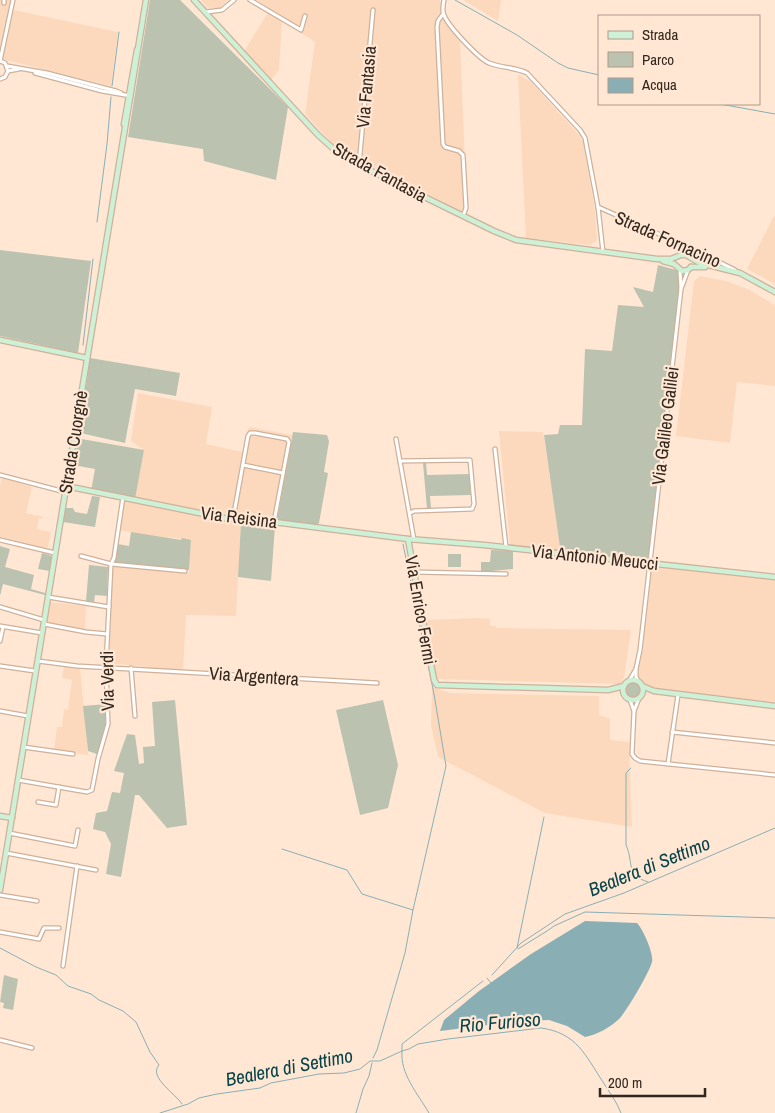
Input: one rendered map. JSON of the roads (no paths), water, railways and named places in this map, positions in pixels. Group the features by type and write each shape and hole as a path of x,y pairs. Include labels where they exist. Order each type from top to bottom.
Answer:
{"street":[{"path":"13,0 0,61 7,66 105,87 121,94 130,95"},
{"name":"Strada Cuorgnè","path":"0,890 86,358 124,138 135,56 139,44 146,0"},
{"name":"Strada Fantasia","path":"194,0 318,135 337,152 359,165 494,232 516,240 657,259"},
{"path":"205,12 222,10 234,0"},
{"path":"250,0 301,30 305,16"},
{"path":"444,0 443,14 438,21 437,27 443,144 445,147 459,151 463,155 466,208 463,216"},
{"name":"Via Fantasia","path":"359,165 373,10"},
{"name":"Strada Fornacino","path":"443,14 477,54 488,62 527,73 580,130 588,146 603,252"},
{"path":"0,79 5,77 8,71 7,66"},
{"path":"8,71 22,68"},
{"name":"Strada Fornacino","path":"598,207 699,252 775,292"},
{"path":"683,254 690,258 692,262 689,269 680,271 675,265 657,259 676,258 683,254"},
{"path":"675,265 676,258"},
{"name":"Strada Fornacino","path":"690,258 700,263 738,272"},
{"name":"Strada Fornacino","path":"689,269 702,266 745,276"},
{"name":"Via Galileo Galilei","path":"681,289 689,269"},
{"name":"Via Galileo Galilei","path":"636,669 640,650 681,289 680,271"},
{"path":"0,340 86,358"},
{"path":"233,519 242,465 250,433 287,439 289,442 274,522"},
{"name":"Via Enrico Fermi","path":"396,439 414,540"},
{"path":"495,449 506,547"},
{"path":"400,461 470,460 474,504 472,509 414,511 410,513"},
{"path":"242,465 283,473"},
{"path":"0,475 65,492"},
{"name":"Via Reisina","path":"66,486 233,519 274,522 414,540"},
{"name":"Via Verdi","path":"18,780 87,792 92,790 108,724 106,666 111,564 114,558 123,497"},
{"name":"Via Enrico Fermi","path":"408,539 434,680 437,685 608,690"},
{"path":"0,540 55,553"},
{"name":"Via Antonio Meucci","path":"414,540 506,547 775,577"},
{"path":"81,556 111,564 185,571"},
{"path":"414,572 506,574"},
{"path":"48,597 109,607"},
{"path":"0,607 44,622 86,632 108,634"},
{"path":"0,641 1,626 42,633"},
{"name":"Via Argentera","path":"37,661 77,666 106,666 376,683"},
{"path":"0,666 35,672"},
{"path":"131,668 135,716"},
{"path":"608,690 624,686 636,669"},
{"path":"636,669 636,678 640,684 640,697 634,711 632,754 635,758 640,761 775,775"},
{"path":"629,681 654,691 775,706"},
{"path":"624,686 624,695"},
{"path":"608,690 624,695 630,700 634,711"},
{"path":"630,700 654,691"},
{"path":"668,764 678,695"},
{"path":"0,711 28,716"},
{"path":"672,732 775,743"},
{"path":"23,747 73,754"},
{"path":"38,802 56,806 59,787"},
{"path":"0,816 12,818"},
{"path":"9,833 75,846 78,830"},
{"path":"6,853 96,870"},
{"path":"63,966 63,928 77,866"},
{"path":"0,895 38,901"},
{"path":"0,932 39,939 44,928 63,928"},
{"path":"0,1040 32,1048"}],"water":[{"path":"585,921 637,923 650,948 652,962 650,967 619,1019 599,1032 585,1037 567,1026 549,1020 520,1021 440,1031 444,1020 479,991 531,954"}],"waterway":[{"path":"455,0 517,35 558,63 568,68 598,75"},
{"path":"112,86 119,32"},
{"path":"97,222 111,97"},
{"path":"726,105 775,114"},
{"path":"83,345 93,259"},
{"path":"403,544 434,694 446,766 413,910"},
{"path":"631,768 626,773 626,845 633,872 636,876 648,882"},
{"path":"517,948 544,817"},
{"name":"Bealera di Settimo","path":"492,975 521,943 565,914 624,893 775,828"},
{"path":"282,849 347,870 362,894 413,910 405,953 373,1058"},
{"path":"518,949 554,926 585,912 775,918"},
{"path":"0,948 56,975 68,986 91,994 99,1000 123,1011 136,1022 150,1052 159,1065 157,1075 182,1104"},
{"path":"487,978 491,983"},
{"name":"Bealera di Settimo","path":"160,1113 188,1104 199,1098 260,1088 271,1083 319,1074 344,1073 360,1069 370,1061 380,1061 402,1051 402,1044 483,981"},
{"name":"Rio Furioso","path":"429,1113 407,1076 402,1059 402,1051 418,1044 448,1039 541,1028 563,1035 579,1047 613,1097 621,1113"},
{"path":"356,1113 372,1063"}]}
